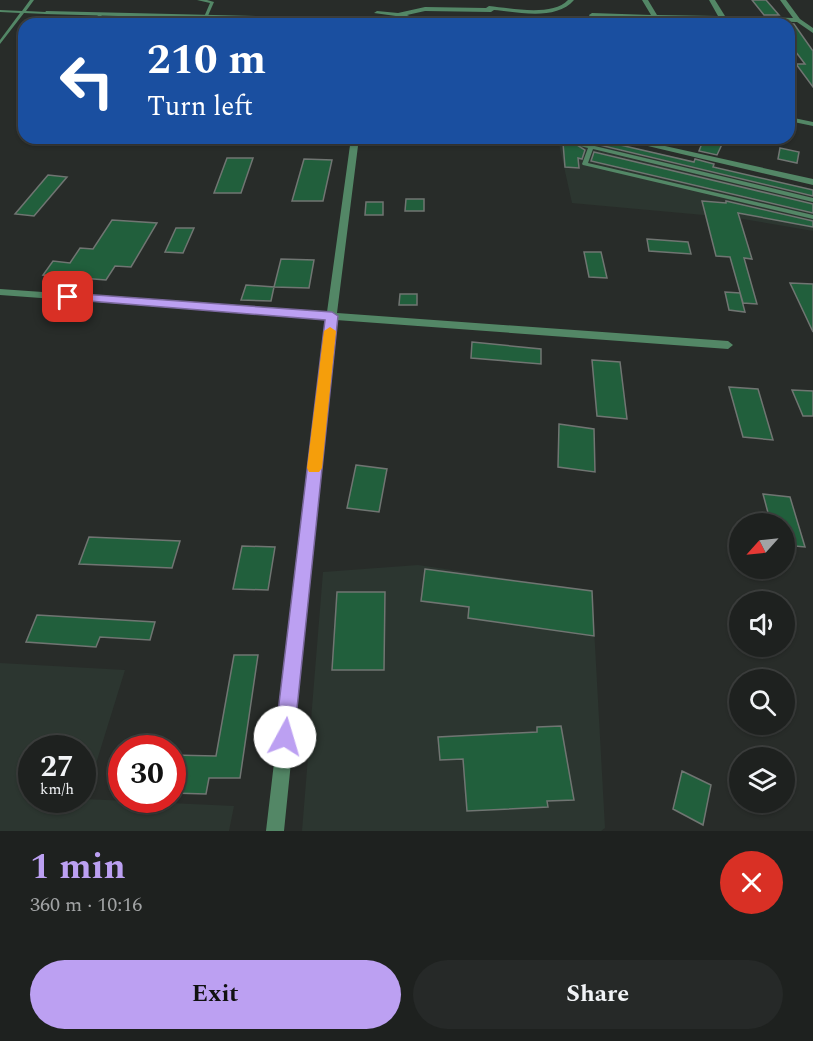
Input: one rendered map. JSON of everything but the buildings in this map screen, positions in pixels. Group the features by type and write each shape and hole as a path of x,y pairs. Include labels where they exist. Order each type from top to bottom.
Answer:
{"street":[{"path":"396,15 419,9 551,11 563,8 571,0"},
{"path":"645,0 654,15"},
{"path":"712,0 722,18"},
{"path":"783,0 798,20 813,31"},
{"path":"376,18 378,10 409,18"},
{"path":"46,13 234,18"},
{"path":"593,18 592,15 654,15 677,18"},
{"path":"795,120 813,124"},
{"path":"275,831 332,316 354,144"},
{"path":"645,144 813,182"},
{"path":"0,292 728,345"}],"lane":[{"path":"19,18 32,0"},
{"path":"199,0 212,2 206,17"},
{"path":"0,11 46,13"},
{"path":"97,18 100,15"},
{"path":"0,43 18,19"},
{"path":"582,145 813,200"},
{"path":"591,147 585,164 813,217"}],"shaded area":[{"path":"559,144 619,144 813,189 813,231 737,218 572,203"},
{"path":"418,565 592,591 605,828 601,831 302,831 323,572"},
{"path":"0,663 125,670 96,764 96,735 18,735 18,813 96,813 96,800 108,800 108,813 186,813 186,804 234,806 229,831 0,831"}],"slow traffic":[{"path":"314,468 330,331"}],"route":[{"path":"68,297 332,316 285,737"}]}
